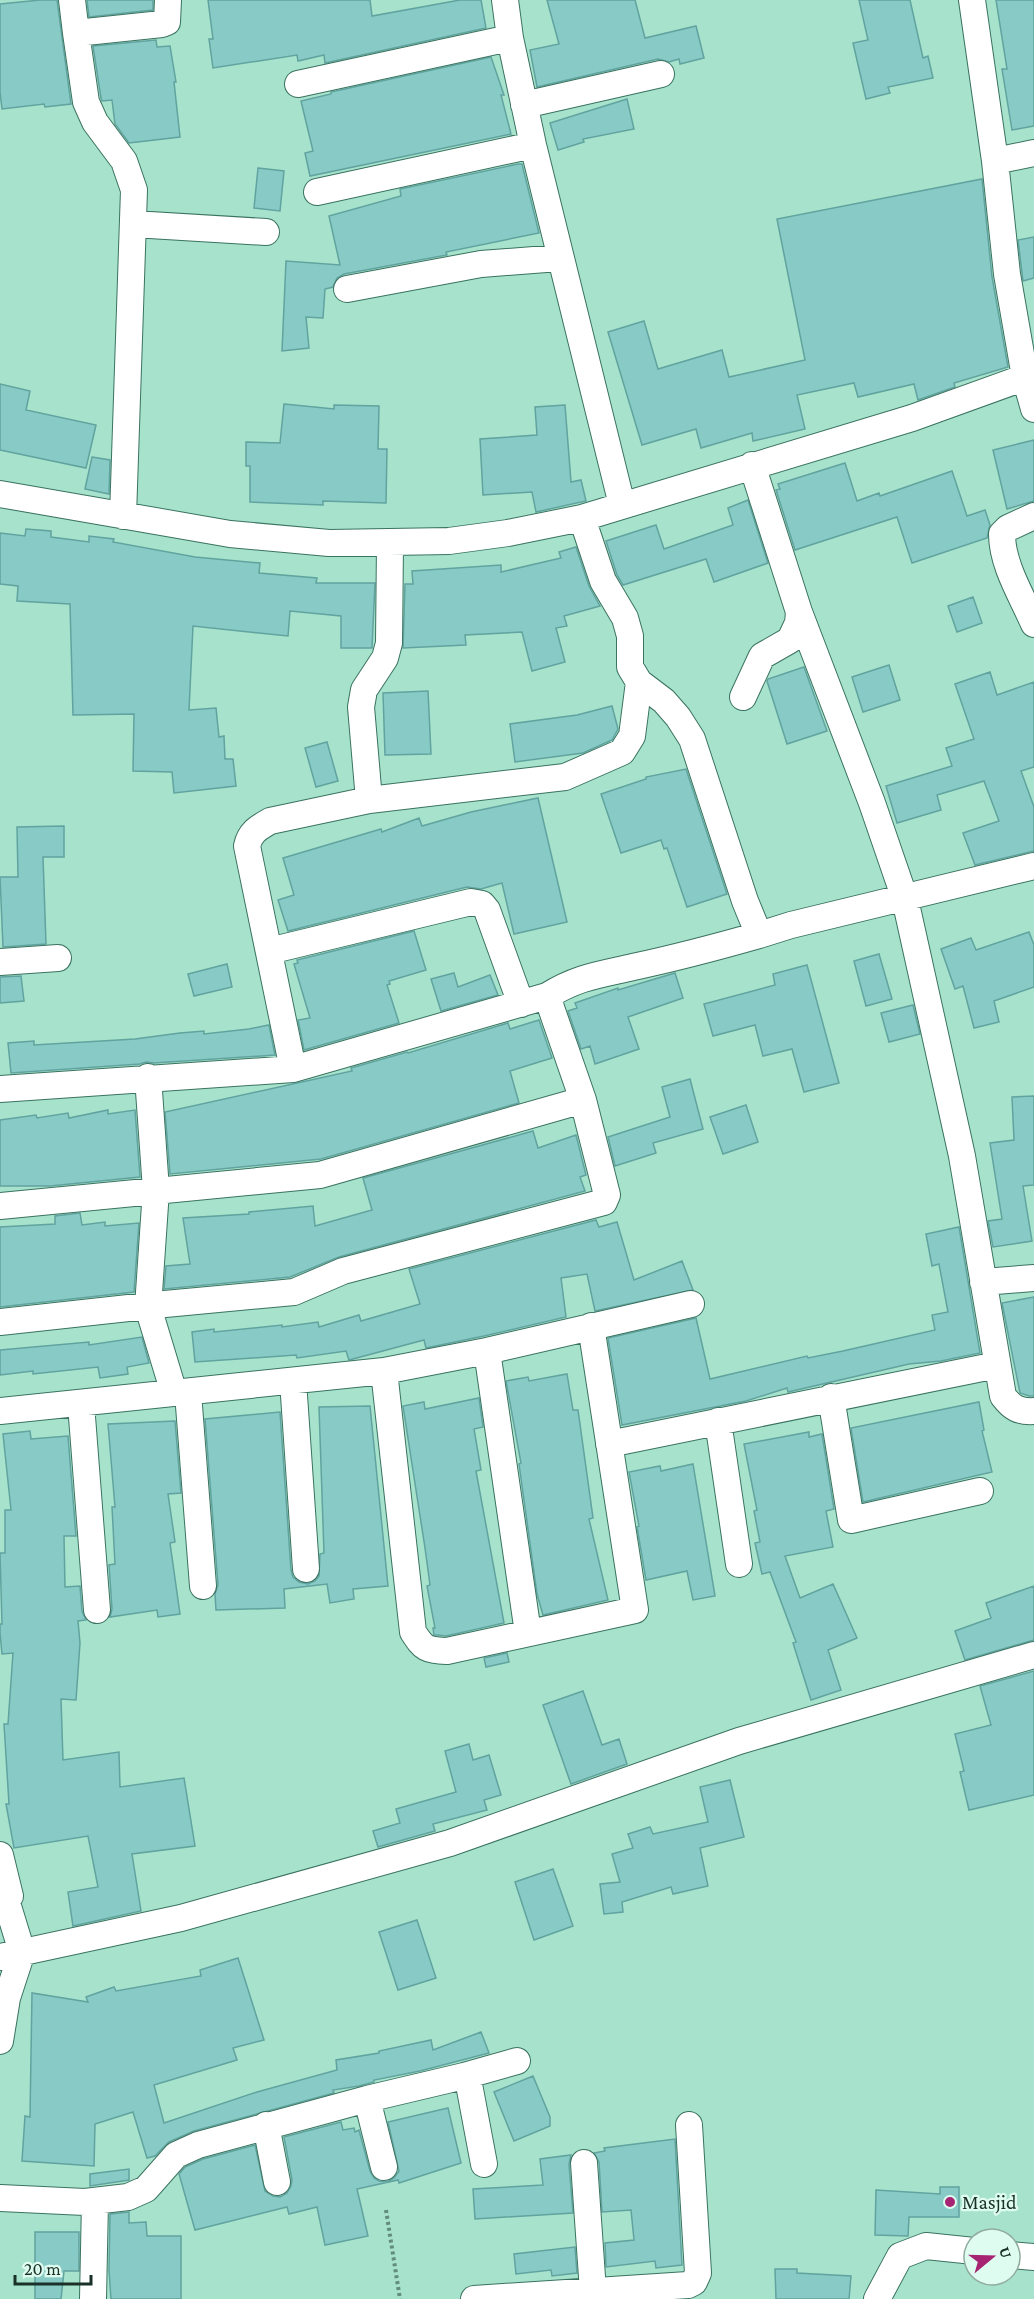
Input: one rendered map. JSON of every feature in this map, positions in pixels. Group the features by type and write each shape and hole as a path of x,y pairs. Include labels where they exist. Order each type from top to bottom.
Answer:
{"street":[{"path":"72,0 86,102 95,122 124,161 134,190 123,516"},
{"path":"76,33 162,24 167,22 168,0"},
{"path":"505,0 510,38 532,145 622,505"},
{"path":"972,0 995,161 1007,274 1030,375 1034,409"},
{"path":"298,84 510,38"},
{"path":"524,105 661,74"},
{"path":"317,192 532,145"},
{"path":"995,161 1034,153"},
{"path":"133,224 266,232"},
{"path":"347,289 436,270 559,258"},
{"path":"0,494 230,534 329,543 449,541 508,533 582,518 912,418 1030,375"},
{"path":"752,465 799,612 872,802 905,898 962,1156 1003,1396 1014,1408 1023,1412 1034,1411"},
{"path":"1034,516 1008,528 1002,534 1002,544 1006,561 1034,624"},
{"path":"582,518 603,581 625,618 630,636 630,667 639,682 663,701 678,717 692,739 745,901 759,935"},
{"path":"369,800 361,707 364,690 385,658 389,643 390,543"},
{"path":"743,698 762,656 790,640 798,624 799,612"},
{"path":"293,1069 247,846 249,836 257,828 270,821 369,800 565,777 622,752 632,736 639,682"},
{"path":"0,1089 148,1077 293,1069 547,996 568,983 594,974 632,967 791,925 1034,866"},
{"path":"269,951 471,902 482,904 488,910 521,1004"},
{"path":"0,962 58,958"},
{"path":"0,1322 294,1292 343,1271 604,1202 607,1195 583,1100 547,996"},
{"path":"148,1077 156,1190 157,1305 181,1393 198,1579"},
{"path":"0,1206 320,1175 583,1100"},
{"path":"983,1282 1034,1278"},
{"path":"0,1411 384,1371 487,1351 691,1304"},
{"path":"384,1371 413,1632 422,1646 430,1650 447,1651 635,1610 591,1326"},
{"path":"487,1351 528,1633"},
{"path":"609,1444 997,1365"},
{"path":"293,1381 301,1564"},
{"path":"831,1397 851,1520 980,1491"},
{"path":"81,1404 91,1605"},
{"path":"718,1421 739,1564"},
{"path":"11,1954 181,1918 450,1843 739,1741 1034,1655"},
{"path":"0,1855 11,1954 0,2041"},
{"path":"0,1880 11,1954"},
{"path":"0,2198 95,2201 138,2195 177,2155 198,2145 266,2125 517,2061"},
{"path":"464,2076 468,2079 472,2095 484,2164"},
{"path":"367,2099 384,2167"},
{"path":"266,2125 277,2182"},
{"path":"474,2299 688,2285 694,2282 698,2273 688,2125"},
{"path":"584,2163 593,2290"},
{"path":"93,2299 95,2201"},
{"path":"877,2299 900,2256 926,2246 962,2250"}],"path":[{"path":"386,2210 400,2299"}],"building":[{"path":"57,0 71,104 45,107 44,104 2,109 0,4"},
{"path":"87,0 153,0 153,10 89,17"},
{"path":"208,0 370,0 372,16 460,0 481,0 486,28 325,63 324,55 298,61 297,55 213,68 209,39 213,39"},
{"path":"547,0 635,0 645,38 696,26 704,58 680,64 679,59 669,62 658,59 537,87 530,50 559,44"},
{"path":"859,0 910,0 923,58 928,56 933,78 888,87 890,93 866,99 853,43 868,40"},
{"path":"996,0 1034,0 1034,126 1012,130 1002,69 1007,69"},
{"path":"156,40 157,47 170,46 176,82 174,82 180,137 129,143 115,124 112,100 102,101 93,46"},
{"path":"491,57 504,95 501,95 511,134 310,176 305,153 313,151 301,101 331,94 331,92"},
{"path":"627,99 634,129 583,139 584,142 558,150 550,123"},
{"path":"522,164 539,233 446,252 447,255 344,274 337,278 333,287 325,289 323,318 306,317 309,348 282,351 286,261 340,265 329,216 401,196 400,189"},
{"path":"258,168 284,171 280,211 254,208"},
{"path":"982,179 992,277 1008,367 954,383 955,387 918,400 914,384 858,397 854,383 797,395 805,429 753,441 752,433 701,448 696,429 642,445 608,332 644,321 658,369 722,350 729,377 805,360 777,219"},
{"path":"1034,237 1034,278 1023,281 1018,240"},
{"path":"0,384 30,391 26,410 96,425 86,468 0,450"},
{"path":"284,404 334,409 334,405 379,406 378,449 387,449 386,503 323,501 323,505 250,502 250,466 246,466 246,442 280,443"},
{"path":"565,405 571,482 581,480 586,501 536,512 532,492 483,495 480,439 537,435 535,407"},
{"path":"1034,440 1034,501 1007,509 993,450"},
{"path":"92,457 110,460 109,494 85,489"},
{"path":"845,463 857,501 879,493 880,496 952,471 967,516 985,510 990,525 987,538 912,563 897,517 795,550 776,490 780,489 778,484"},
{"path":"748,500 768,563 714,582 706,559 623,585 617,575 606,541 656,525 664,549 733,525 728,508"},
{"path":"26,529 51,531 51,537 89,542 89,536 114,539 113,542 195,557 260,563 259,573 317,578 316,583 375,583 372,648 341,648 341,616 290,611 288,636 193,626 189,710 216,708 219,737 224,736 225,759 233,759 236,786 174,793 172,772 133,771 134,714 73,715 70,604 17,601 18,586 0,584 0,533 25,536"},
{"path":"576,547 589,586 600,606 564,616 567,626 556,628 565,662 532,671 522,632 465,635 466,645 403,648 405,584 413,584 412,571 501,565 501,572 561,558 559,552"},
{"path":"973,597 982,623 957,632 948,606"},
{"path":"889,665 900,700 863,712 852,677"},
{"path":"804,667 827,731 787,744 767,681"},
{"path":"990,672 997,695 1034,682 1034,767 1021,771 1034,807 1034,851 975,865 963,833 999,821 984,781 937,795 941,810 897,823 886,786 952,766 946,748 974,739 955,684"},
{"path":"428,691 431,754 385,755 383,693"},
{"path":"612,706 618,729 612,740 583,753 515,762 510,724 577,715"},
{"path":"327,742 338,781 316,787 305,748"},
{"path":"686,769 727,894 687,907 667,848 664,849 661,840 621,853 601,794 646,779 646,777"},
{"path":"538,798 567,922 514,934 502,883 481,889 467,887 288,931 278,900 294,895 283,858 381,829 382,832 419,818 422,826 471,812"},
{"path":"64,826 64,857 43,857 46,944 3,947 0,877 18,877 17,827"},
{"path":"414,931 426,970 389,981 390,984 387,985 399,1023 304,1050 298,1020 310,1018 294,964 298,963 297,960"},
{"path":"1029,932 1034,945 1034,987 994,1001 999,1022 974,1028 963,986 955,989 941,949 971,938 976,950"},
{"path":"879,954 892,999 866,1006 854,961"},
{"path":"227,964 232,987 194,996 188,974"},
{"path":"807,965 839,1083 804,1092 792,1049 763,1056 755,1025 713,1036 704,1004 775,985 773,974"},
{"path":"454,973 458,987 490,975 498,995 441,1011 431,979"},
{"path":"675,973 683,998 628,1017 639,1049 595,1064 590,1046 581,1049 568,1011 577,1008 575,1003 618,988 618,990"},
{"path":"21,976 24,1001 0,1003 0,977"},
{"path":"913,1005 920,1034 889,1042 881,1013"},
{"path":"539,1020 552,1058 510,1071 519,1103 321,1159 170,1174 165,1112 352,1071 351,1068 508,1023 510,1029"},
{"path":"269,1025 275,1055 11,1073 8,1043 34,1041 34,1045 135,1039 204,1031 204,1034"},
{"path":"690,1079 703,1129 653,1143 656,1153 615,1166 608,1137 670,1117 662,1087"},
{"path":"1034,1096 1034,1185 1023,1186 1032,1241 993,1247 988,1221 1002,1219 990,1143 1014,1140 1012,1097"},
{"path":"746,1105 758,1142 723,1154 710,1117"},
{"path":"108,1110 108,1114 135,1110 140,1177 50,1186 0,1186 0,1120 68,1113 69,1118"},
{"path":"533,1131 538,1148 576,1135 586,1175 580,1177 585,1191 339,1257 290,1277 164,1289 166,1266 190,1264 183,1218 249,1214 249,1212 313,1206 315,1226 372,1210 363,1178"},
{"path":"80,1213 82,1225 105,1222 105,1226 139,1223 134,1292 0,1307 0,1227 55,1224 55,1216"},
{"path":"596,1220 599,1227 617,1222 634,1280 682,1261 693,1290 595,1311 587,1274 561,1278 566,1317 484,1336 426,1348 424,1340 349,1360 346,1351 297,1358 296,1355 195,1362 192,1332 282,1325 282,1327 318,1322 319,1327 359,1315 361,1321 420,1304 409,1269"},
{"path":"959,1227 980,1353 941,1361 909,1364 788,1392 787,1388 746,1401 622,1425 608,1338 696,1318 710,1379 807,1356 808,1358 843,1351 935,1330 932,1315 948,1312 939,1264 932,1266 926,1234"},
{"path":"1034,1297 1034,1396 1029,1396 1020,1393 1002,1303"},
{"path":"142,1337 149,1363 127,1367 128,1374 100,1378 98,1367 0,1375 0,1350 89,1342 89,1345"},
{"path":"567,1374 573,1410 578,1410 593,1518 589,1519 608,1600 543,1615 537,1594 519,1464 521,1463 506,1381 528,1377 529,1381"},
{"path":"479,1398 483,1427 474,1429 481,1470 476,1471 504,1623 446,1636 434,1635 433,1628 435,1628 427,1586 430,1585 425,1548 403,1406 424,1402 425,1409"},
{"path":"979,1402 984,1430 982,1431 992,1472 863,1502 851,1428"},
{"path":"370,1406 388,1586 353,1589 354,1599 330,1603 327,1584 284,1589 285,1608 216,1610 215,1594 218,1585 205,1419 280,1412 291,1570 293,1577 299,1582 308,1584 319,1576 320,1554 324,1553 319,1407"},
{"path":"175,1421 181,1493 168,1494 175,1542 170,1543 180,1614 158,1617 157,1610 110,1617 112,1609 109,1565 115,1564 112,1507 115,1507 108,1424"},
{"path":"30,1431 31,1439 68,1436 76,1536 64,1536 65,1587 80,1586 82,1611 86,1620 78,1621 80,1643 76,1700 61,1699 63,1760 119,1752 120,1787 184,1778 195,1846 132,1854 141,1911 73,1926 68,1892 98,1887 88,1836 14,1848 6,1804 9,1804 4,1724 8,1724 13,1653 2,1654 0,1633 0,1624 2,1624 0,1553 5,1553 5,1510 11,1510 3,1434"},
{"path":"809,1432 809,1437 822,1434 834,1509 826,1511 833,1547 785,1556 800,1598 833,1584 857,1638 828,1650 841,1690 811,1700 793,1643 796,1642 770,1572 762,1574 755,1543 760,1542 754,1511 757,1510 744,1444"},
{"path":"693,1464 715,1596 693,1600 687,1571 646,1580 629,1472 660,1466 661,1471"},
{"path":"1034,1586 1034,1640 965,1660 955,1631 991,1618 986,1603"},
{"path":"507,1653 509,1662 486,1667 484,1658"},
{"path":"1034,1671 1034,1795 969,1810 960,1772 964,1771 955,1734 991,1725 980,1686"},
{"path":"583,1691 602,1745 619,1739 627,1764 571,1784 543,1705"},
{"path":"469,1744 473,1760 489,1755 501,1795 484,1800 487,1810 433,1824 435,1831 378,1847 373,1831 400,1823 396,1809 456,1792 445,1751"},
{"path":"730,1780 744,1837 700,1848 708,1886 673,1894 671,1887 622,1902 623,1912 604,1914 600,1884 620,1882 612,1854 633,1848 628,1834 650,1827 653,1834 708,1822 700,1787"},
{"path":"553,1869 573,1926 534,1940 515,1882"},
{"path":"417,1920 436,1978 398,1990 379,1932"},
{"path":"238,1958 264,2040 233,2048 237,2060 154,2085 164,2123 257,2092 337,2070 336,2060 379,2053 379,2051 431,2040 433,2050 481,2032 489,2053 374,2080 374,2082 359,2086 333,2090 334,2093 194,2131 169,2142 155,2156 147,2158 133,2112 95,2124 94,2166 22,2161 25,2116 30,2117 32,1993 88,2002 86,1997 114,1987 116,1991 201,1976 200,1970"},
{"path":"533,2076 550,2117 550,2126 514,2141 494,2092"},
{"path":"448,2108 461,2163 399,2183 398,2180 357,2189 368,2236 325,2245 317,2207 289,2214 287,2207 195,2230 179,2174 185,2167 203,2159 255,2145 265,2191 280,2197 287,2193 292,2180 284,2137 341,2122 343,2130 354,2128 355,2132 359,2130 370,2171 374,2178 387,2182 399,2171 388,2122"},
{"path":"675,2139 682,2265 656,2268 655,2261 606,2267 605,2243 634,2240 631,2210 602,2212 599,2162 594,2153 605,2151 604,2148"},
{"path":"571,2155 569,2164 573,2213 475,2219 473,2189 543,2185 540,2159"},
{"path":"129,2169 129,2180 90,2186 90,2174"},
{"path":"940,2187 959,2187 959,2217 909,2217 908,2236 875,2235 876,2190 940,2194"},
{"path":"129,2212 129,2223 146,2222 147,2236 181,2236 181,2299 111,2299 110,2214"},
{"path":"35,2232 79,2232 79,2271 64,2271 61,2299 35,2299"},
{"path":"575,2247 577,2273 552,2276 551,2270 516,2274 514,2254"},
{"path":"775,2269 797,2269 797,2273 851,2276 849,2299 776,2299"}],"place":[{"name":"Masjid","path":"950,2202"}]}
